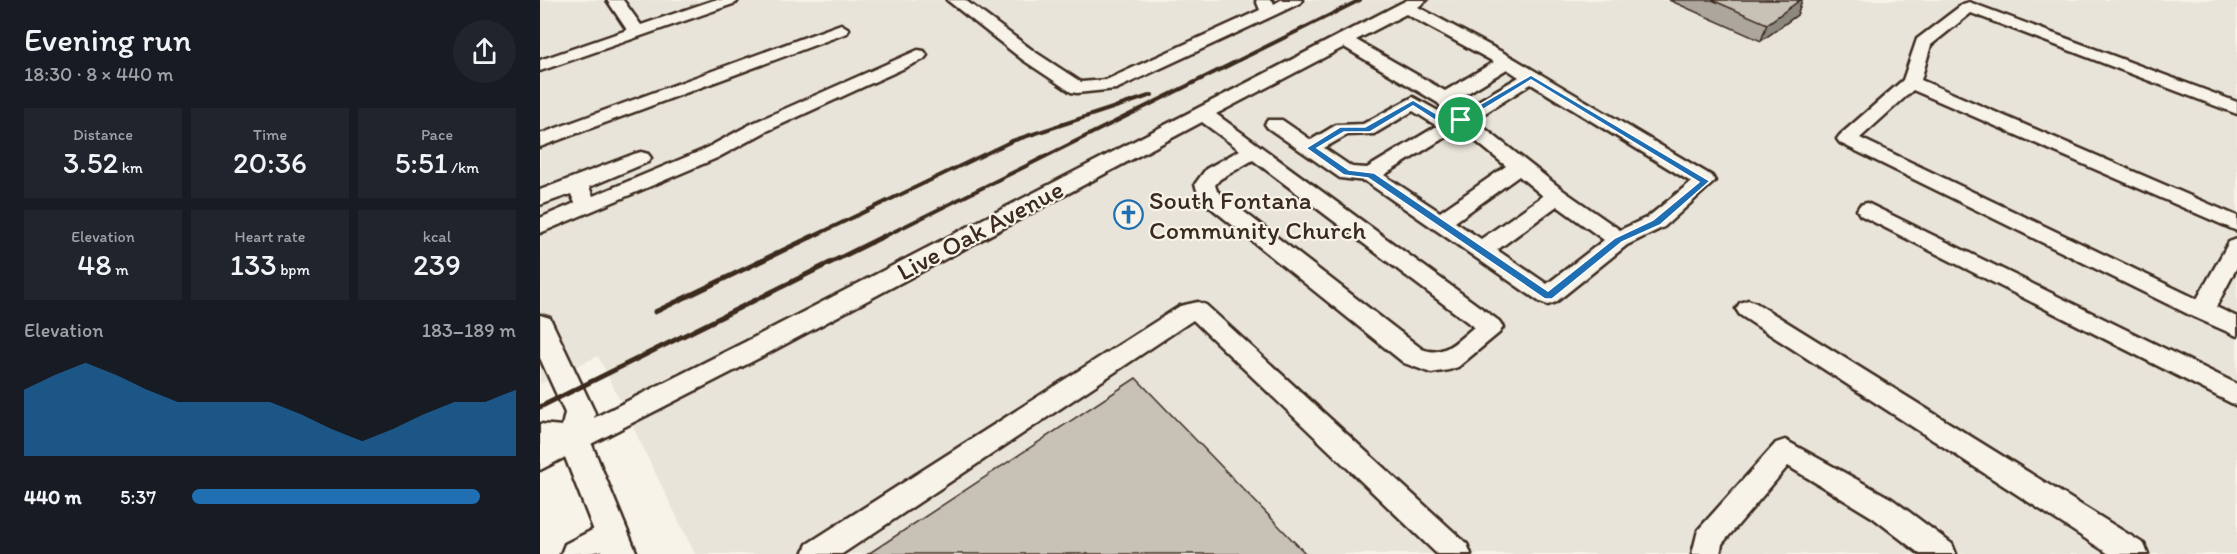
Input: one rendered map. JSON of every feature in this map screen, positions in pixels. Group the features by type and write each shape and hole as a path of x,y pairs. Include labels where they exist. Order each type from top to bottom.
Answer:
{"main road":[{"path":"540,326 580,413 574,440 616,544"},
{"path":"540,437 574,440"}],"street":[{"path":"540,66 730,0"},
{"path":"955,0 1029,56 1077,88 1110,85 1266,6 1294,0"},
{"path":"621,1 637,32"},
{"path":"1275,124 1347,173 1371,175 1548,296 1619,240 1656,222 1705,181 1507,62 1428,20 1413,3"},
{"name":"Live Oak Avenue","path":"540,458 754,350 1413,3"},
{"path":"2237,108 1969,7 1923,43 1911,82 1847,139 2237,327"},
{"path":"540,141 841,28"},
{"path":"1343,39 1445,99 1456,123"},
{"path":"540,226 710,154 760,127 918,55"},
{"path":"1445,99 1507,62"},
{"path":"1371,175 1531,77"},
{"path":"1911,82 2237,224"},
{"path":"1311,148 1343,129 1367,130 1413,103 1456,123 1520,166 1557,196 1619,240"},
{"path":"1202,113 1254,151 1491,327 1449,360 1431,363 1413,356 1207,195 1205,184 1213,174 1254,151"},
{"path":"540,198 641,158"},
{"path":"1440,222 1520,166"},
{"path":"577,184 587,206"},
{"path":"1481,250 1557,196"},
{"path":"1867,210 2237,396"},
{"path":"2202,310 2237,247"},
{"path":"1748,309 2134,554"},
{"path":"817,554 1188,312 1198,310 1457,554"},
{"path":"1706,554 1708,539 1785,451 1882,508 1942,554"},
{"path":"575,554 616,544"}],"shaded area":[{"path":"540,0 2237,0 2237,554 695,554 598,356 540,384"}],"building":[{"path":"1712,0 1800,0 1767,24"},
{"path":"1136,378 1306,554 868,554"}],"railway":[{"path":"881,238 1360,0"},
{"path":"810,238 1012,141 1152,95"},
{"path":"655,312 813,236"},
{"path":"540,407 884,236"}],"place":[{"name":"South Fontana Community Church","path":"1128,215"}],"route":[{"path":"1531,77 1705,181 1656,222 1619,240 1548,296 1371,175 1347,173 1311,148 1343,129 1367,130 1413,103 1450,126 1461,120 1531,77"}]}
